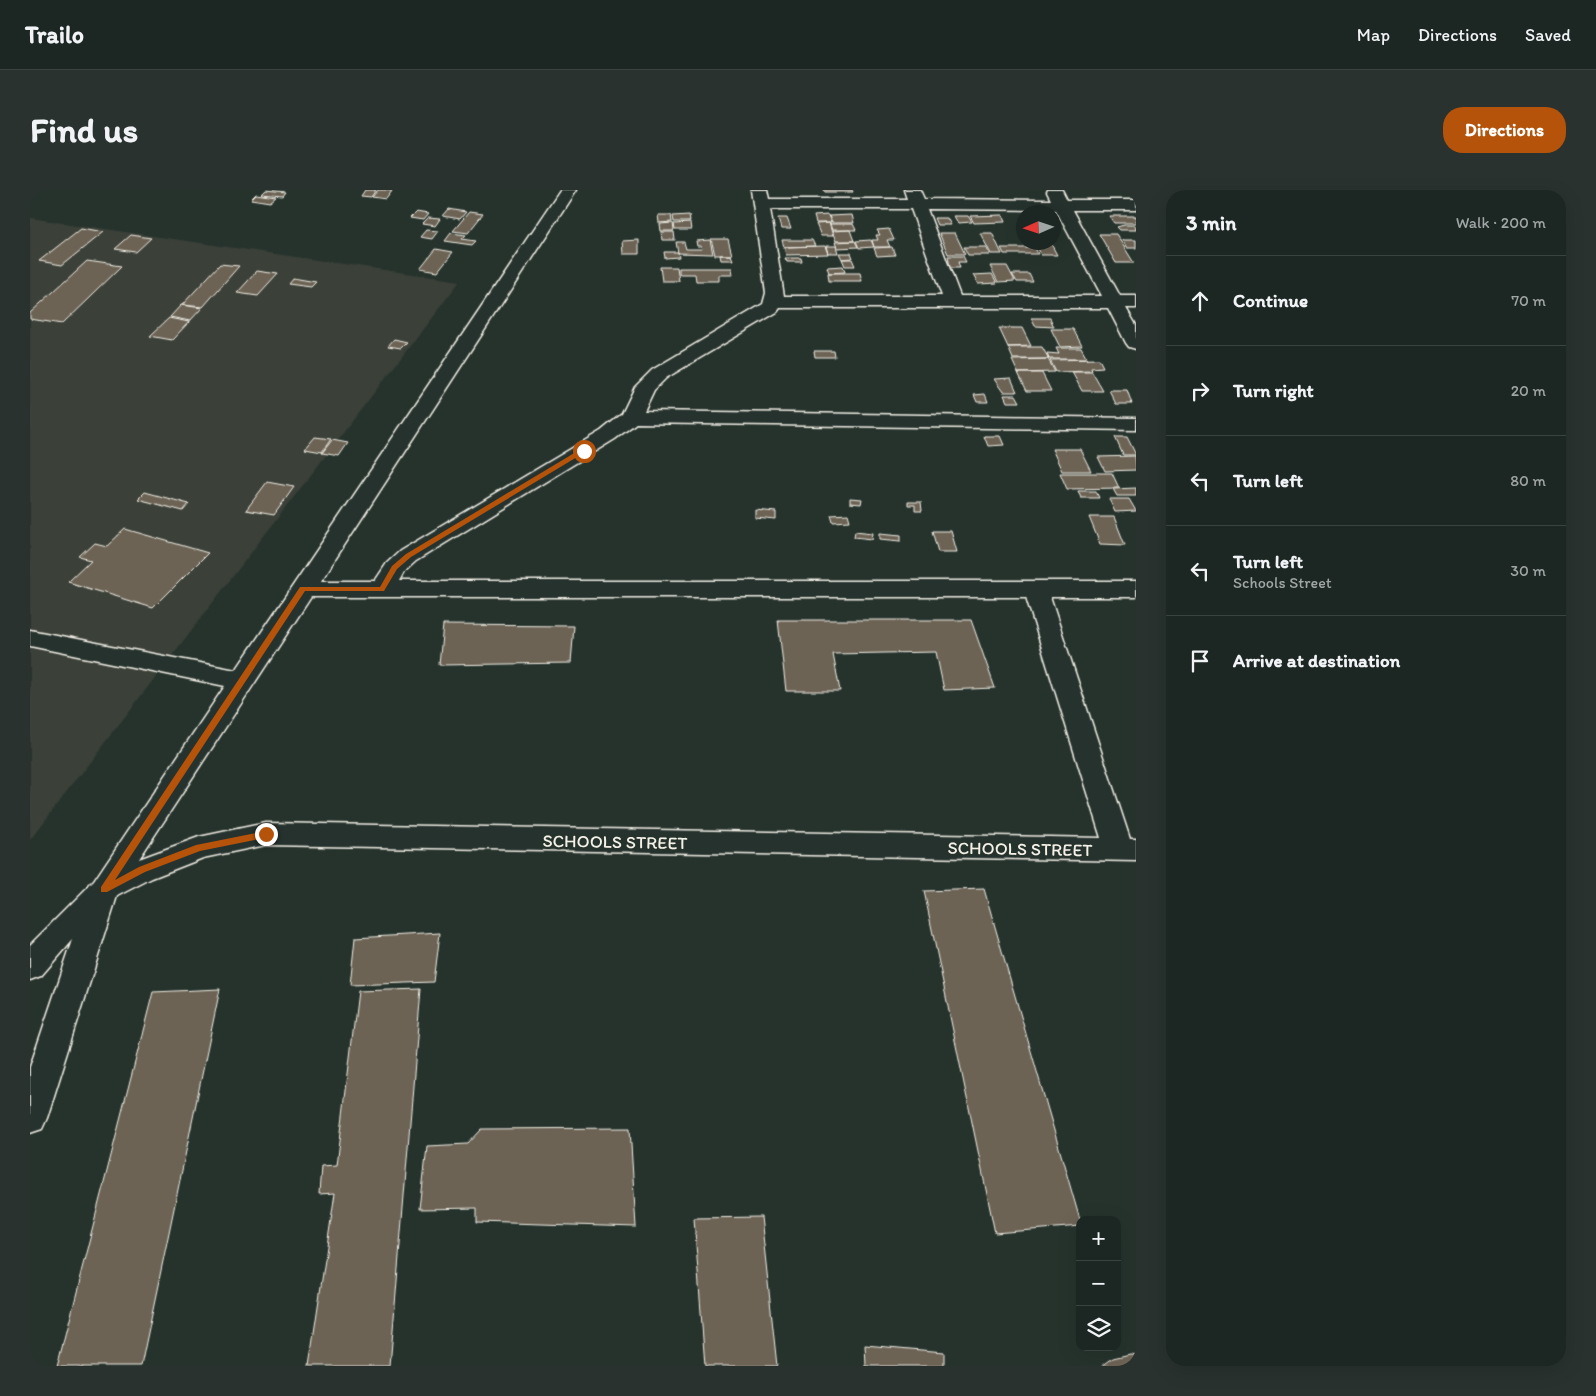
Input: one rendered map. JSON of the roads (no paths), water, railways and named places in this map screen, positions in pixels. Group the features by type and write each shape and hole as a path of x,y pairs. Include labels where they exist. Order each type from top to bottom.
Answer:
{"street":[{"path":"30,967 59,933 104,889 568,190"},
{"path":"775,302 760,197 1058,197 1136,205"},
{"path":"915,197 952,300"},
{"path":"1058,197 1136,343"},
{"path":"382,590 395,568 408,556 584,451 631,417 645,388 652,380 764,313 775,302 952,300 1136,302"},
{"path":"631,417 1136,424"},
{"path":"303,589 1136,589"},
{"path":"1036,589 1127,850"},
{"path":"30,638 241,680"},
{"name":"SCHOOLS STREET","path":"104,889 142,870 199,848 266,834 1127,850"},
{"path":"30,1118 104,889"}]}
